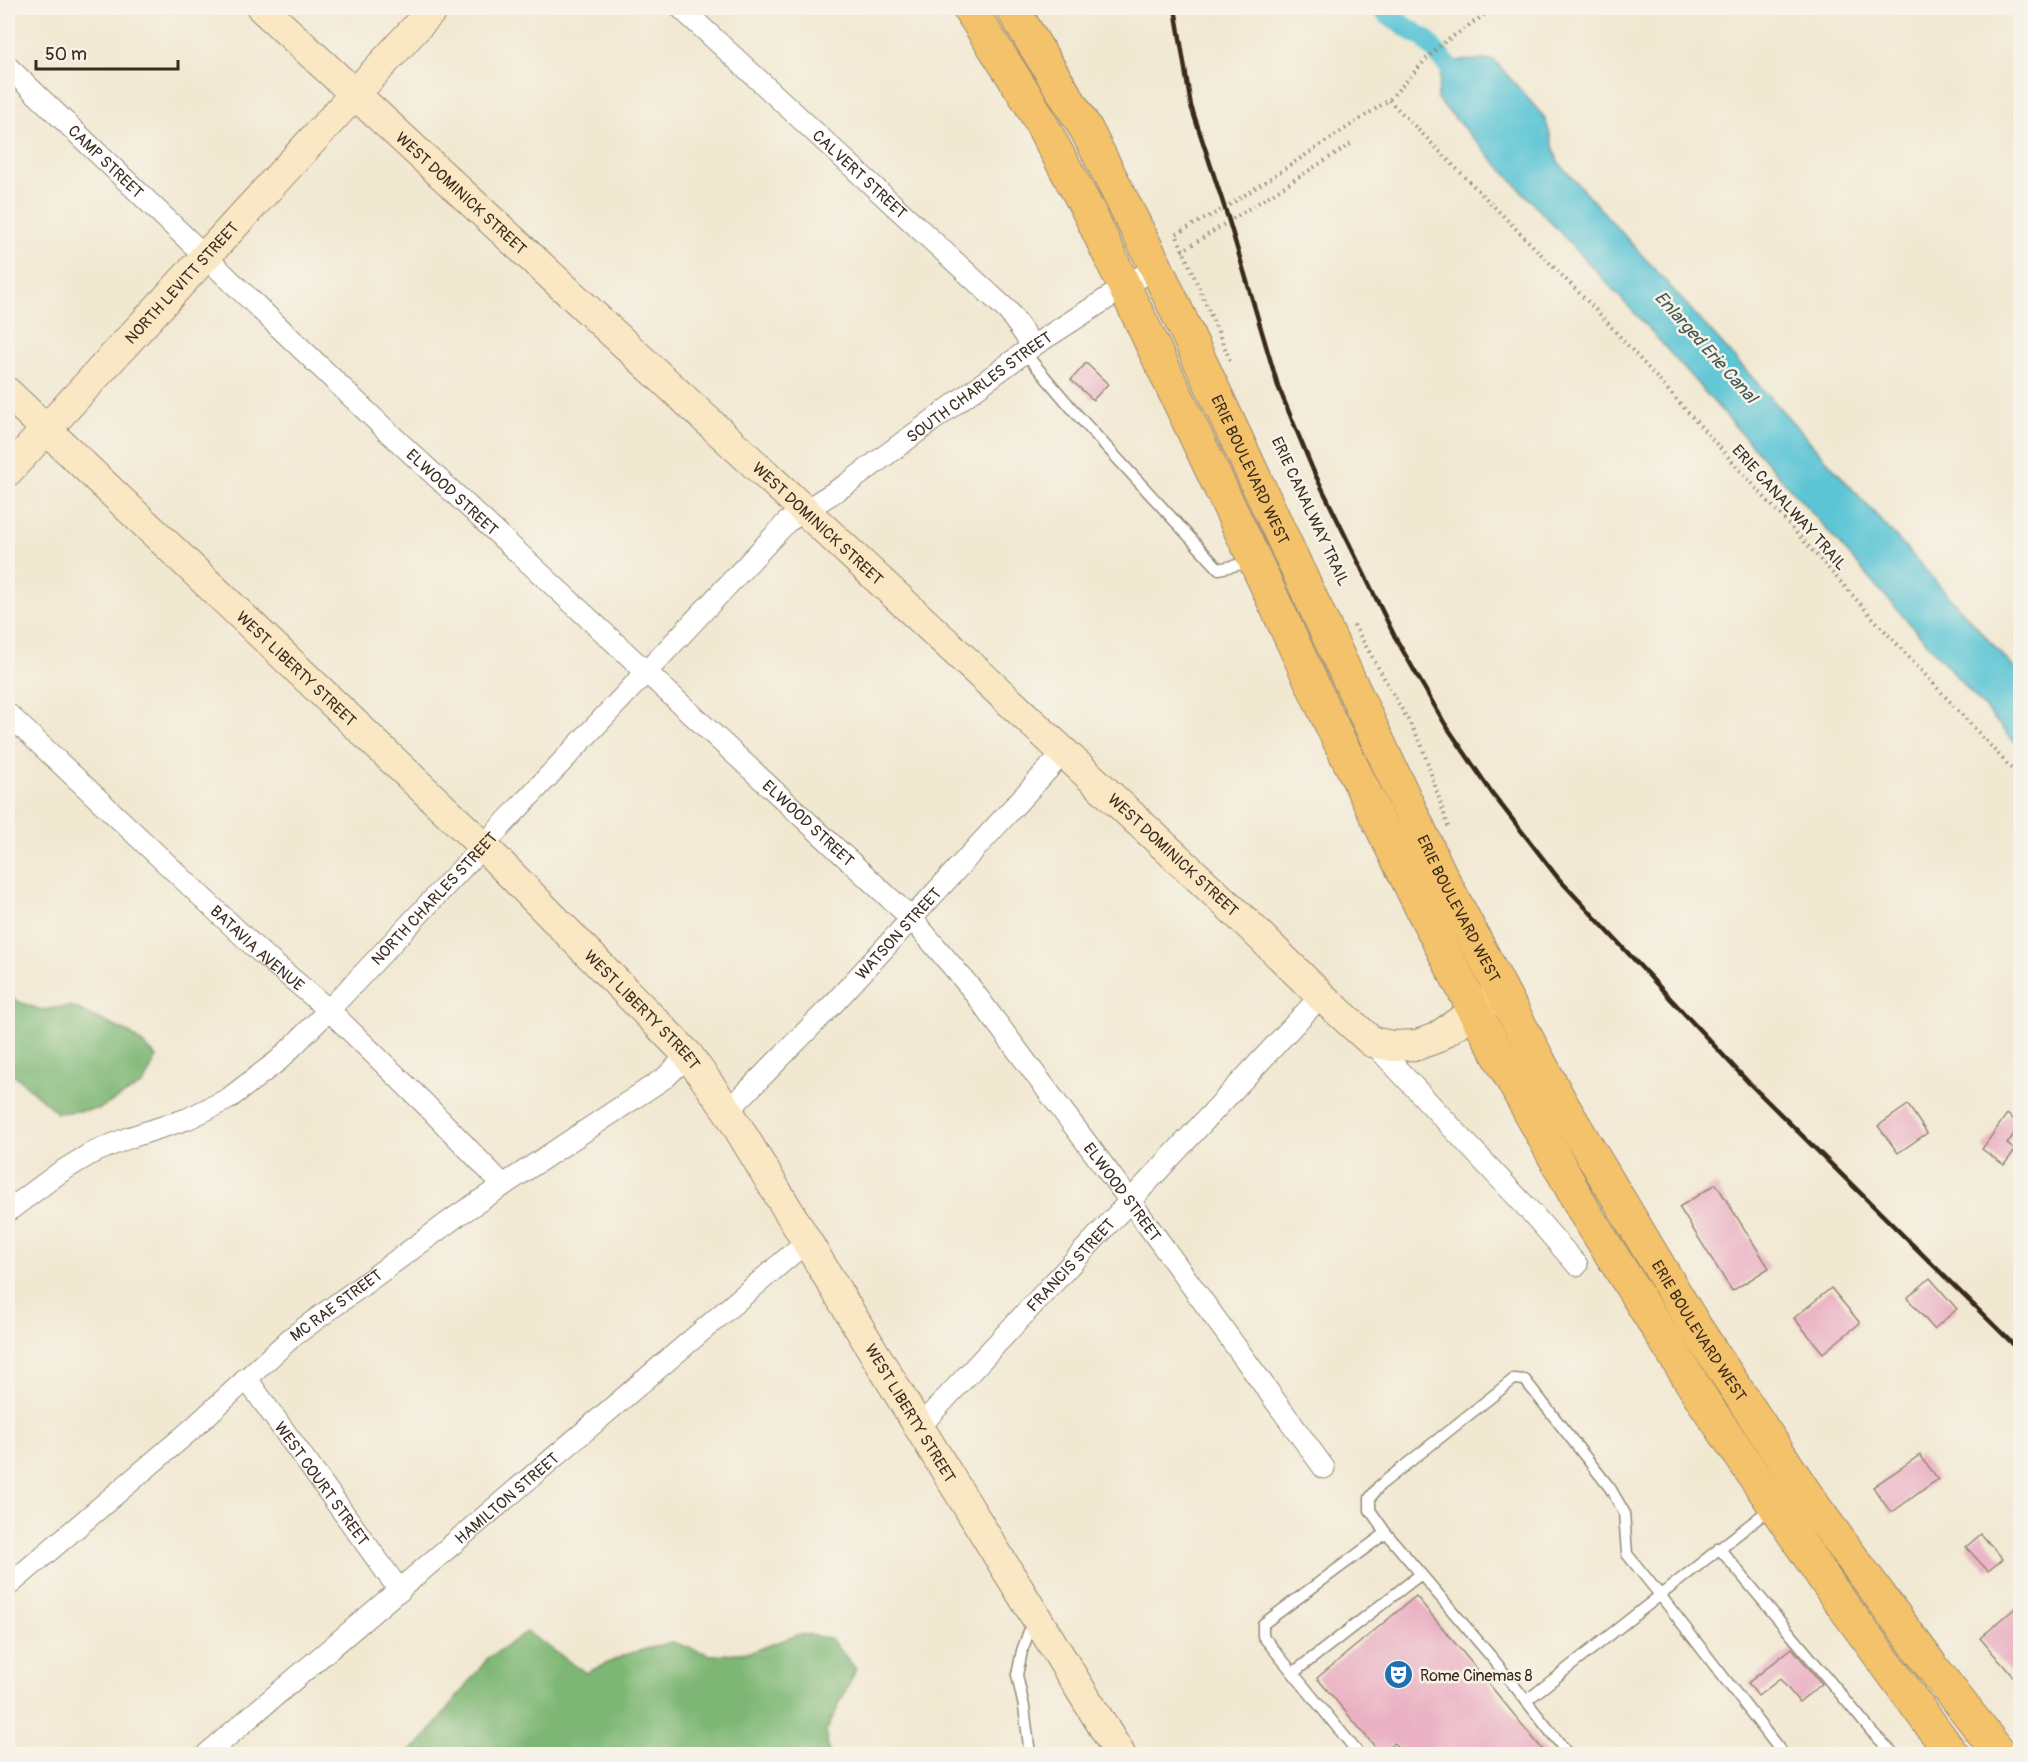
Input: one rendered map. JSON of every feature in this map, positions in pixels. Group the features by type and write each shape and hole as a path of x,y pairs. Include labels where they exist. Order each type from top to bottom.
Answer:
{"main road":[{"name":"ERIE BOULEVARD WEST","path":"969,8 1029,101 1090,214 1333,729 1475,1012 1587,1216 1704,1402 1786,1494 1933,1668 2000,1755"},
{"name":"ERIE BOULEVARD WEST","path":"1012,8 1086,129 1170,259 1440,874 1561,1103 1696,1328 1786,1494 1834,1593 1952,1755"}],"street":[{"name":"WEST DOMINICK STREET","path":"262,8 1064,752 1372,1042 1531,1212 1577,1266"},
{"name":"NORTH LEVITT STREET","path":"8,471 434,8"},
{"name":"CALVERT STREET","path":"681,8 1008,311 1028,349"},
{"name":"CAMP STREET","path":"8,67 205,255"},
{"name":"ELWOOD STREET","path":"205,255 385,429 912,919 970,987 1130,1201 1324,1468"},
{"name":"SOUTH CHARLES STREET","path":"804,510 847,484 1028,349 1170,259"},
{"name":"WEST LIBERTY STREET","path":"8,393 483,846 688,1055 728,1111 1120,1755"},
{"name":"NORTH CHARLES STREET","path":"8,1211 59,1173 90,1154 128,1138 187,1119 228,1099 279,1060 329,1010 787,522 804,510"},
{"name":"BATAVIA AVENUE","path":"8,714 259,951 329,1010 426,1105 503,1185"},
{"name":"WATSON STREET","path":"728,1111 836,1001 1064,752"},
{"path":"1372,1042 1392,1046 1417,1045 1436,1038 1502,992"},
{"name":"FRANCIS STREET","path":"919,1427 1321,996"},
{"name":"MC RAE STREET","path":"8,1586 192,1429 292,1337 457,1216 666,1077 688,1055"},
{"name":"HAMILTON STREET","path":"207,1755 806,1242"},
{"name":"WEST COURT STREET","path":"246,1378 400,1591"}],"lane":[{"path":"1028,349 1080,418 1220,569 1255,561"},
{"path":"1568,1755 1386,1533 1370,1510 1370,1498 1379,1486 1514,1379 1525,1380 1610,1488 1624,1512 1627,1554 1783,1755"},
{"path":"1526,1701 1786,1494"},
{"path":"1359,1755 1263,1636 1263,1624 1386,1533"},
{"path":"1719,1548 1873,1733 1894,1755"},
{"path":"1293,1673 1421,1574"},
{"path":"1030,1755 1017,1675 1022,1651 1034,1617"}],"path":[{"path":"1233,366 1170,259 1176,234 1225,208 1389,100 1442,44 1494,8"},
{"name":"ERIE CANALWAY TRAIL","path":"1389,100 1595,309 2020,778"},
{"path":"1170,259 1354,142"},
{"path":"1352,621 1421,743 1453,838"}],"green space":[{"path":"8,990 14,1000 41,1010 71,1006 131,1034 157,1057 143,1084 99,1109 57,1113 8,1069"},
{"path":"527,1632 586,1673 627,1654 672,1642 711,1655 751,1652 800,1634 830,1638 856,1669 826,1732 829,1754 407,1754 424,1739 488,1658"}],"water":[{"path":"1494,60 1545,118 1558,162 2020,675 2020,748 1642,321 1437,99 1443,61"}],"building":[{"path":"1086,363 1108,384 1093,400 1071,380"},
{"path":"1908,1105 1927,1133 1898,1153 1878,1126"},
{"path":"2007,1114 2020,1125 2007,1144 2015,1150 2004,1165 1982,1149"},
{"path":"1716,1184 1769,1268 1732,1291 1679,1207"},
{"path":"1930,1278 1957,1309 1934,1329 1907,1298"},
{"path":"1831,1288 1860,1323 1823,1353 1794,1318"},
{"path":"1920,1455 1938,1479 1891,1513 1873,1487"},
{"path":"1981,1534 2003,1559 1988,1571 1966,1547"},
{"name":"Rome Cinemas 8","path":"1416,1596 1547,1755 1404,1755 1394,1743 1381,1754 1317,1678"},
{"path":"2020,1604 2020,1685 1980,1638"},
{"path":"1792,1648 1822,1684 1799,1702 1780,1679 1758,1696 1748,1683"}],"waterway":[{"name":"Enlarged Erie Canal","path":"1381,8 1389,16 1425,39 1460,80"}],"railway":[{"path":"1175,8 1191,106 1229,221 1278,386 1313,470 1395,637 1445,724 1492,793 1558,878 1749,1083 2020,1351"}],"place":[{"name":"Rome Cinemas 8","path":"1399,1675"}]}
